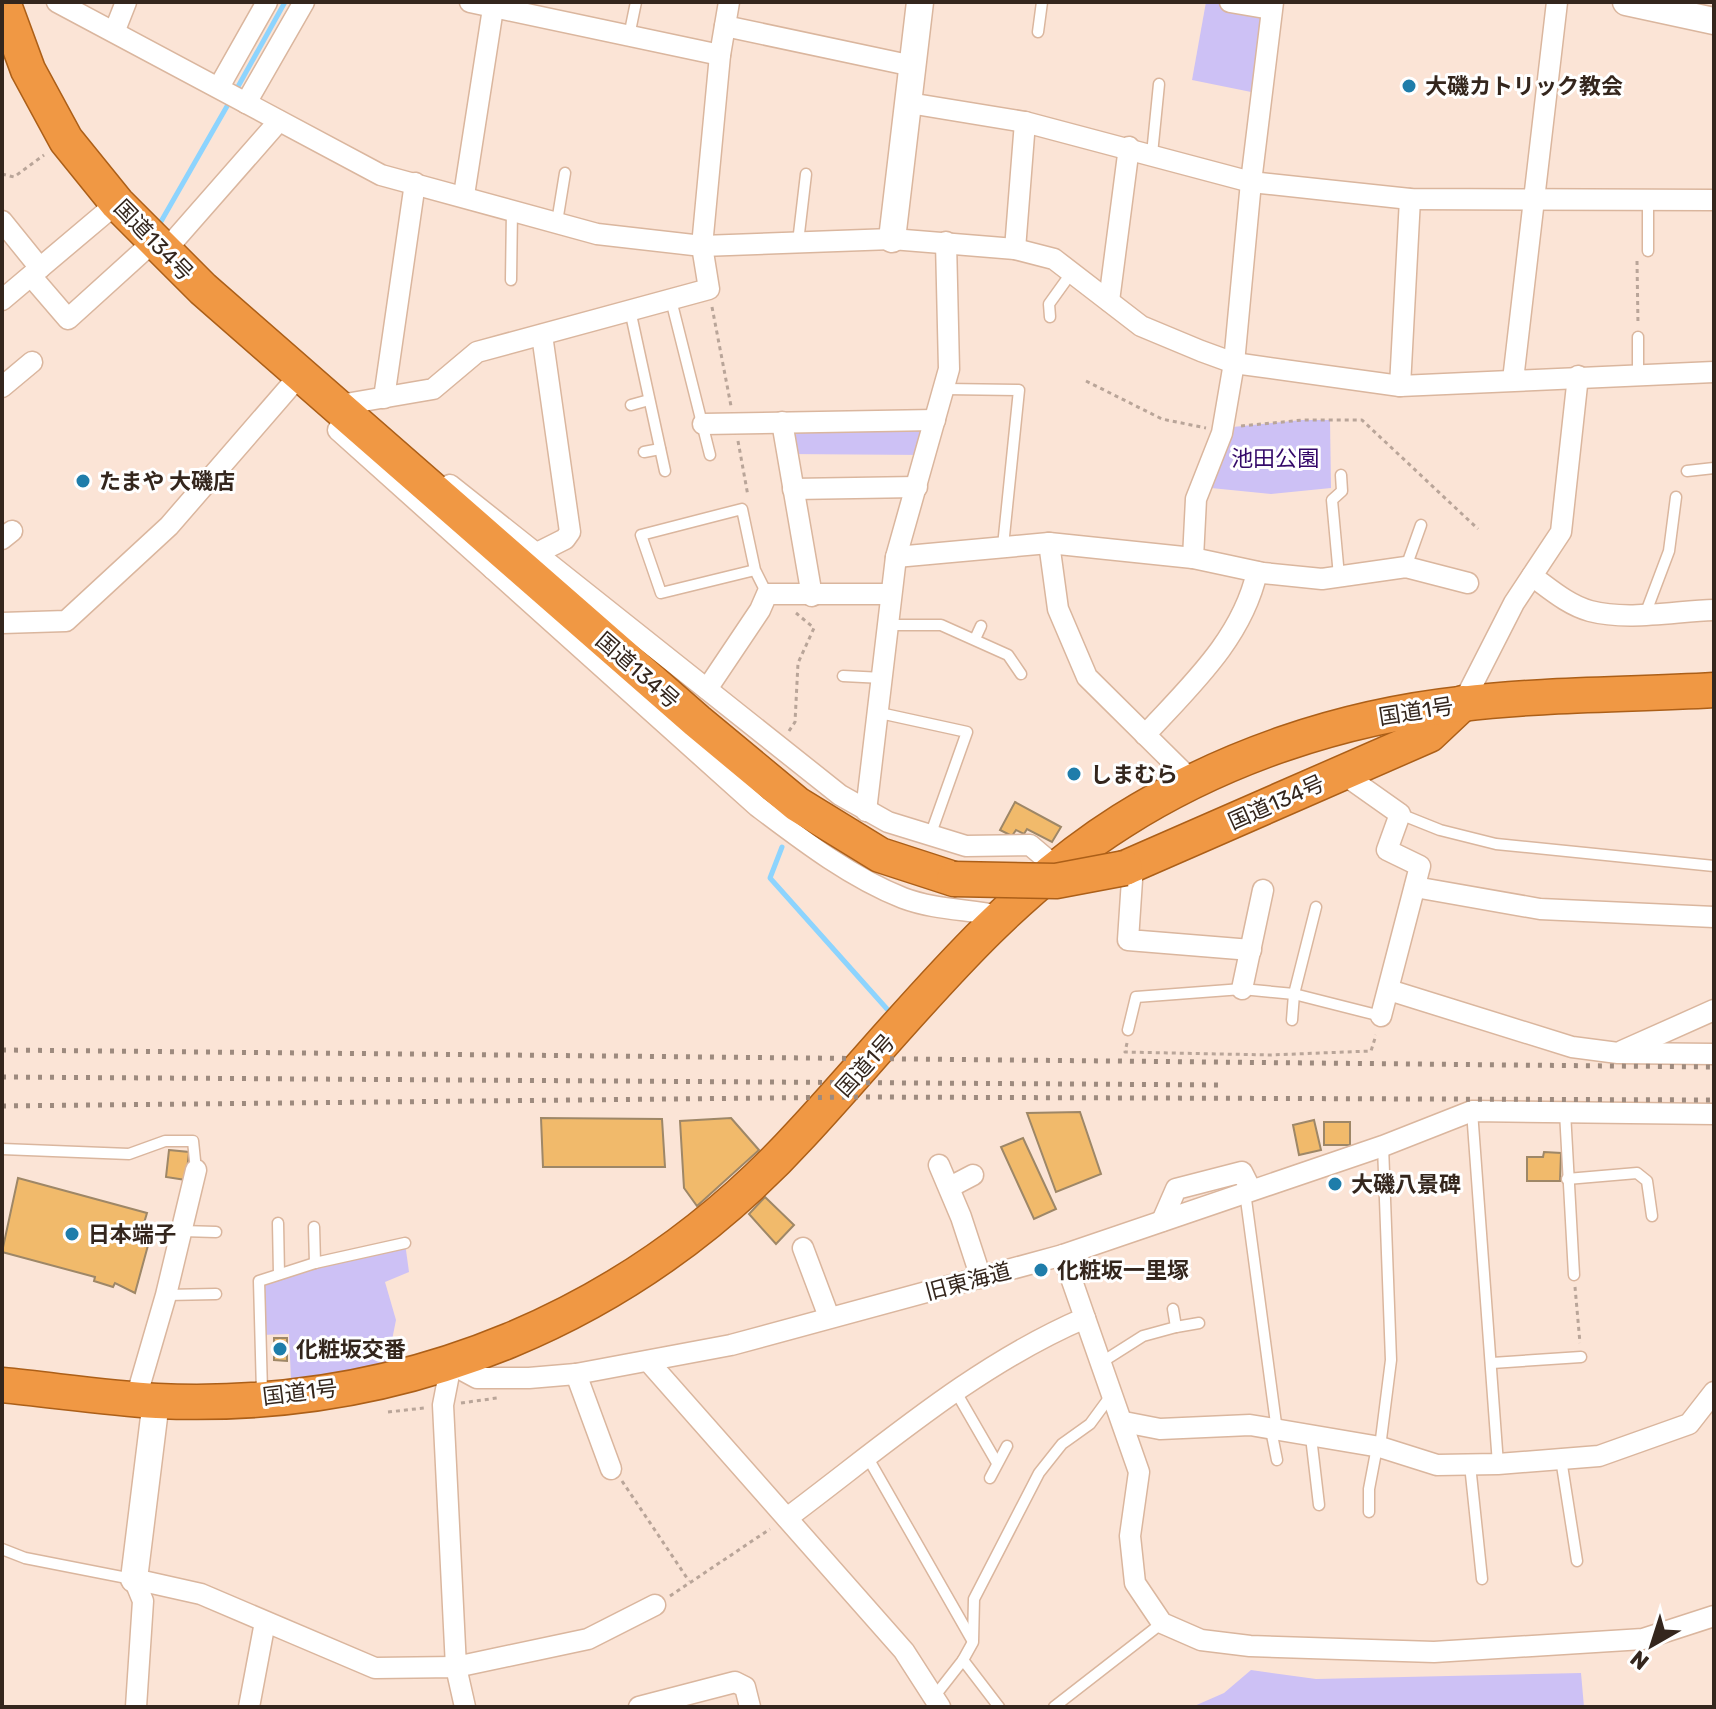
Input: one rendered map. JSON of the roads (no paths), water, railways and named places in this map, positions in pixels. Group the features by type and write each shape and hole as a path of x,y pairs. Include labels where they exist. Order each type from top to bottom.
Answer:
{"highway":[{"name":"国道134号","path":"3,2 28,70 66,140 117,203 162,245 247,315 294,381 342,406 512,559 797,804 880,855 954,879 1056,881 1129,866 1429,735 1463,703"},
{"name":"国道1号","path":"2,1385 146,1399 263,1397 326,1391 451,1364 529,1334 604,1297 712,1220 797,1139 1001,916 1056,867 1123,819 1193,782 1286,743 1358,721 1463,703 1714,690"}],"street":[{"path":"57,2 115,30 381,175 464,195 597,234 702,246 892,239 1015,249 1054,259 1141,326 1234,363 1400,386 1714,372"},
{"path":"115,30 126,2"},
{"path":"233,95 267,2"},
{"path":"233,95 304,2"},
{"path":"470,2 494,4 720,55"},
{"path":"342,406 433,389 477,352 709,289 702,246 720,55 729,2"},
{"path":"892,239 920,2"},
{"path":"1193,558 1196,499 1223,428 1234,363 1272,6 1232,2"},
{"path":"1513,380 1557,2"},
{"path":"1626,2 1714,21"},
{"path":"464,195 494,4"},
{"path":"725,26 913,66"},
{"path":"909,103 1025,122 1129,147 1251,182 1410,199 1532,202 1648,198 1714,200"},
{"path":"2,221 68,319 162,245 279,121"},
{"path":"1015,249 1025,122"},
{"path":"1109,301 1129,147"},
{"path":"384,398 415,183"},
{"path":"1400,386 1410,199"},
{"path":"2,300 117,203"},
{"path":"866,811 880,713 896,557 949,369 946,242"},
{"path":"162,245 294,381 512,559 707,689 778,750 866,811 930,836 966,846 1030,845 1056,867"},
{"path":"512,559 565,539 570,532 542,335"},
{"path":"2,387 32,362"},
{"path":"1463,703 1532,576 1561,532 1578,376"},
{"path":"2,623 66,621 169,526 294,381"},
{"path":"703,424 935,420"},
{"path":"782,422 812,596"},
{"path":"793,489 917,487"},
{"path":"1049,543 1058,609 1087,677 1193,782"},
{"path":"896,557 1049,543 1193,558 1257,572 1322,579 1406,567 1468,583"},
{"path":"512,559 734,786 796,835 868,881 905,899 952,911 1001,916"},
{"path":"1145,735 1239,625 1251,601 1257,572"},
{"path":"1532,576 1566,600 1589,611 1714,610"},
{"path":"707,689 770,595 890,594"},
{"path":"1342,773 1400,814 1387,850 1420,866 1381,1016"},
{"path":"1129,866 1128,940 1251,950"},
{"path":"1415,887 1540,909 1714,917"},
{"path":"1242,989 1263,890"},
{"path":"1389,990 1572,1047 1618,1053 1714,1054"},
{"path":"1618,1053 1714,1010"},
{"path":"1472,1111 1714,1114"},
{"name":"旧東海道","path":"451,1364 477,1378 576,1374 731,1345 1063,1255 1383,1146 1472,1111"},
{"path":"939,1165 950,1187 981,1278"},
{"path":"136,1707 143,1601 134,1579 146,1399 166,1295 196,1170"},
{"path":"1170,1218 1176,1189 1190,1184 1242,1172 1248,1191"},
{"path":"950,1187 973,1175"},
{"path":"803,1248 829,1317"},
{"path":"1063,1255 1139,1472 1130,1536 1135,1583 1162,1623 1201,1640 1250,1646 1434,1652 1643,1639 1714,1616"},
{"path":"787,1518 956,1392 1040,1337 1085,1318"},
{"path":"648,1361 904,1651 937,1702"},
{"path":"451,1364 443,1405 456,1667 465,1707"},
{"path":"576,1374 611,1469"},
{"path":"1124,1422 1160,1429 1250,1425 1378,1447 1437,1465 1498,1464 1599,1456 1689,1424 1714,1392"},
{"path":"134,1579 201,1594 375,1668 456,1667 588,1639 655,1605"},
{"path":"249,1707 265,1622"},
{"path":"639,1707 735,1682 745,1687 750,1707"}],"lane":[{"path":"629,36 636,2"},
{"path":"1038,32 1042,2"},
{"path":"1152,154 1159,84"},
{"path":"557,222 565,173"},
{"path":"798,242 806,174"},
{"path":"1648,198 1648,251"},
{"path":"511,280 512,209"},
{"path":"1050,317 1049,304 1072,272"},
{"path":"671,300 710,455"},
{"path":"630,310 665,471"},
{"path":"1638,337 1638,374"},
{"path":"945,389 1019,390 1003,546"},
{"path":"631,405 649,400"},
{"path":"644,452 660,449"},
{"path":"1687,471 1714,468"},
{"path":"1339,576 1332,500 1342,491 1341,475"},
{"path":"1646,612 1669,551 1676,497"},
{"path":"755,570 661,593 641,535 742,509 755,570 770,595"},
{"path":"1406,567 1421,525"},
{"path":"887,625 941,625 1008,655 1021,674"},
{"path":"975,639 981,626"},
{"path":"843,676 883,678"},
{"path":"880,713 967,732 930,836"},
{"path":"1400,814 1440,830 1496,844 1714,866"},
{"path":"1292,1020 1294,994 1316,907"},
{"path":"1128,1030 1136,997 1242,989 1294,994 1381,1016"},
{"path":"1472,1111 1498,1464"},
{"path":"1565,1112 1574,1275"},
{"path":"2,1149 129,1154 165,1141 193,1141 196,1170"},
{"path":"1369,1512 1369,1489 1391,1360 1383,1146"},
{"path":"1567,1179 1637,1173 1647,1181 1652,1216"},
{"path":"1248,1191 1277,1460"},
{"path":"278,1223 279,1274"},
{"path":"314,1227 315,1263"},
{"path":"182,1231 216,1232"},
{"path":"263,1397 259,1281 315,1263 405,1243"},
{"path":"166,1295 216,1294"},
{"path":"1173,1309 1176,1327"},
{"path":"1102,1362 1143,1336 1199,1323"},
{"path":"1492,1363 1581,1357"},
{"path":"956,1392 997,1463"},
{"path":"937,1702 973,1642 974,1599 1039,1473 1062,1444 1090,1424 1112,1394"},
{"path":"1311,1437 1319,1505"},
{"path":"990,1478 1007,1446"},
{"path":"868,1458 973,1642"},
{"path":"1561,1459 1577,1561"},
{"path":"1470,1465 1482,1579"},
{"path":"2,1549 25,1558 134,1579"},
{"path":"1054,1707 1162,1623"},
{"path":"963,1660 999,1707"}],"waterway":[{"path":"235,92 285,2"},
{"path":"162,227 159,225 230,101"},
{"path":"782,847 770,878 887,1009"}],"railway":[{"path":"2,1050 1714,1067"},
{"path":"2,1077 1222,1085"},
{"path":"2,1106 859,1097 1714,1100"}],"place":[{"name":"大磯カトリック教会","path":"1409,86"},
{"name":"たまや 大磯店","path":"83,481"},
{"name":"しまむら","path":"1074,774"},
{"name":"大磯八景碑","path":"1335,1184"},
{"name":"日本端子","path":"72,1234"},
{"name":"化粧坂一里塚","path":"1041,1270"},
{"name":"化粧坂交番","path":"280,1349"}],"park label":[{"name":"池田公園","path":"1275,458"}]}
